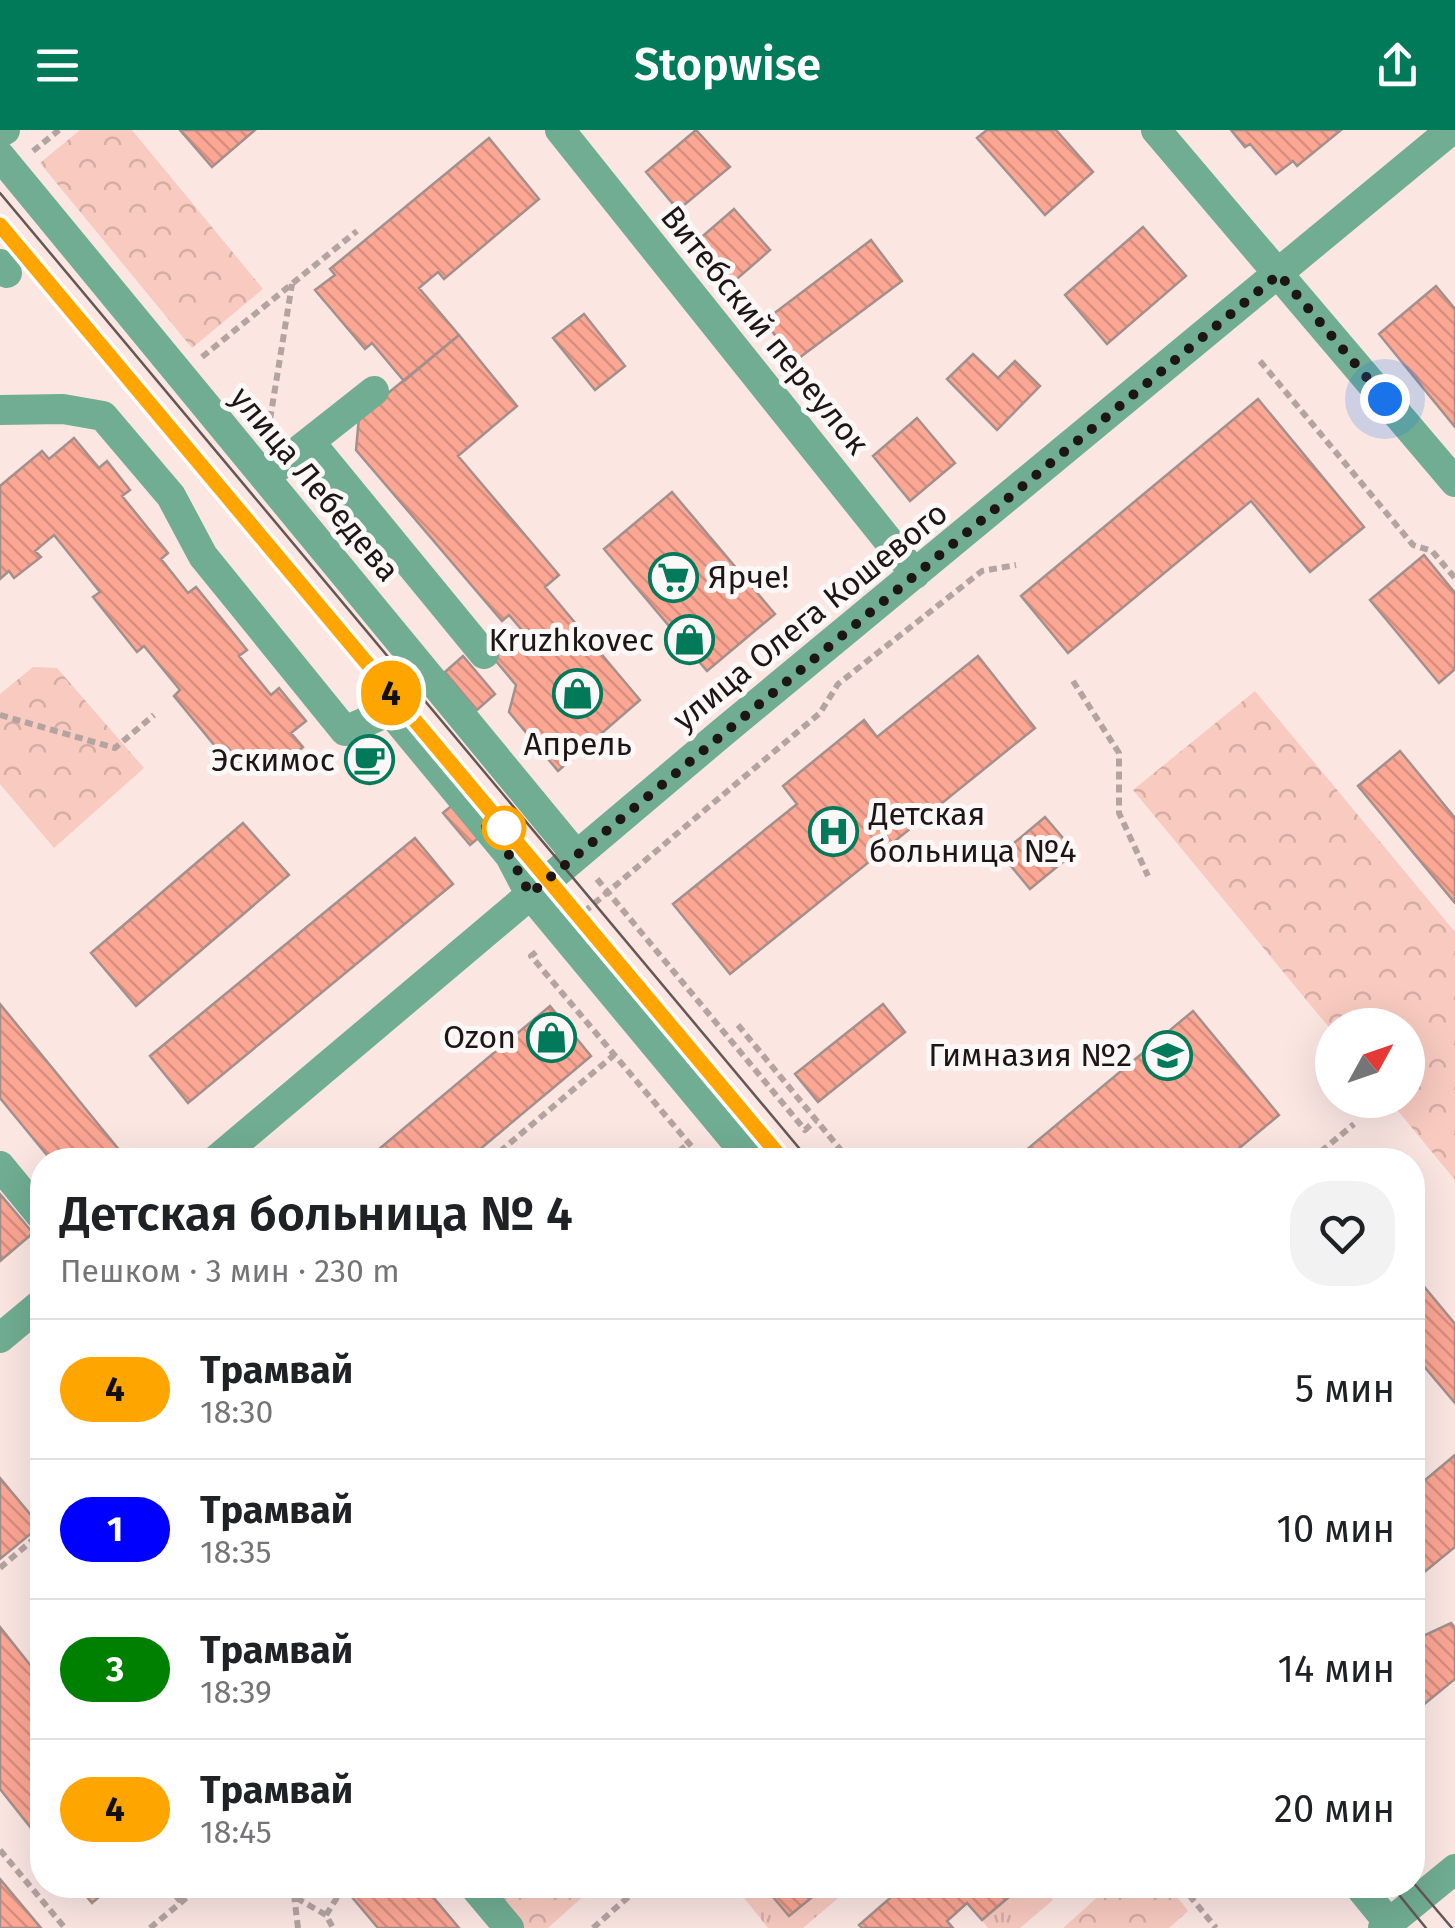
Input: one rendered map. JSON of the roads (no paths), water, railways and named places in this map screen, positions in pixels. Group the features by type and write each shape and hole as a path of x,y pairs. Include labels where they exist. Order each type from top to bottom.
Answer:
{"street":[{"name":"Витебский переулок","path":"560,130 915,574"},
{"path":"1156,130 1455,482"},
{"name":"улица Олега Кошевого","path":"230,1148 576,855 1452,130"},
{"name":"улица Лебедева","path":"0,156 576,855"},
{"path":"265,478 374,392"},
{"path":"0,410 63,409 103,416 170,496 203,556 344,730 390,711 510,856 530,894 741,1148"},
{"path":"310,442 484,654"},
{"path":"0,1166 30,1203"},
{"path":"0,1338 30,1313"},
{"path":"1425,1894 1455,1869"},
{"path":"484,1898 508,1928"},
{"path":"1367,1898 1386,1926 1420,1898"}],"tram line":[{"path":"0,193 799,1148"},
{"path":"0,225 773,1148"},
{"name":"4","path":"0,225 773,1148"},
{"path":"1425,1896 1452,1928"},
{"path":"1402,1898 1426,1928"}],"place":[{"name":"Ярче!","path":"673,577"},
{"name":"Kruzhkovec","path":"689,640"},
{"name":"Апрель","path":"578,694"},
{"name":"Эскимос","path":"370,760"},
{"name":"Детская больница №4","path":"834,832"},
{"name":"Ozon","path":"551,1037"},
{"name":"Гимназия №2","path":"1167,1055"}]}
